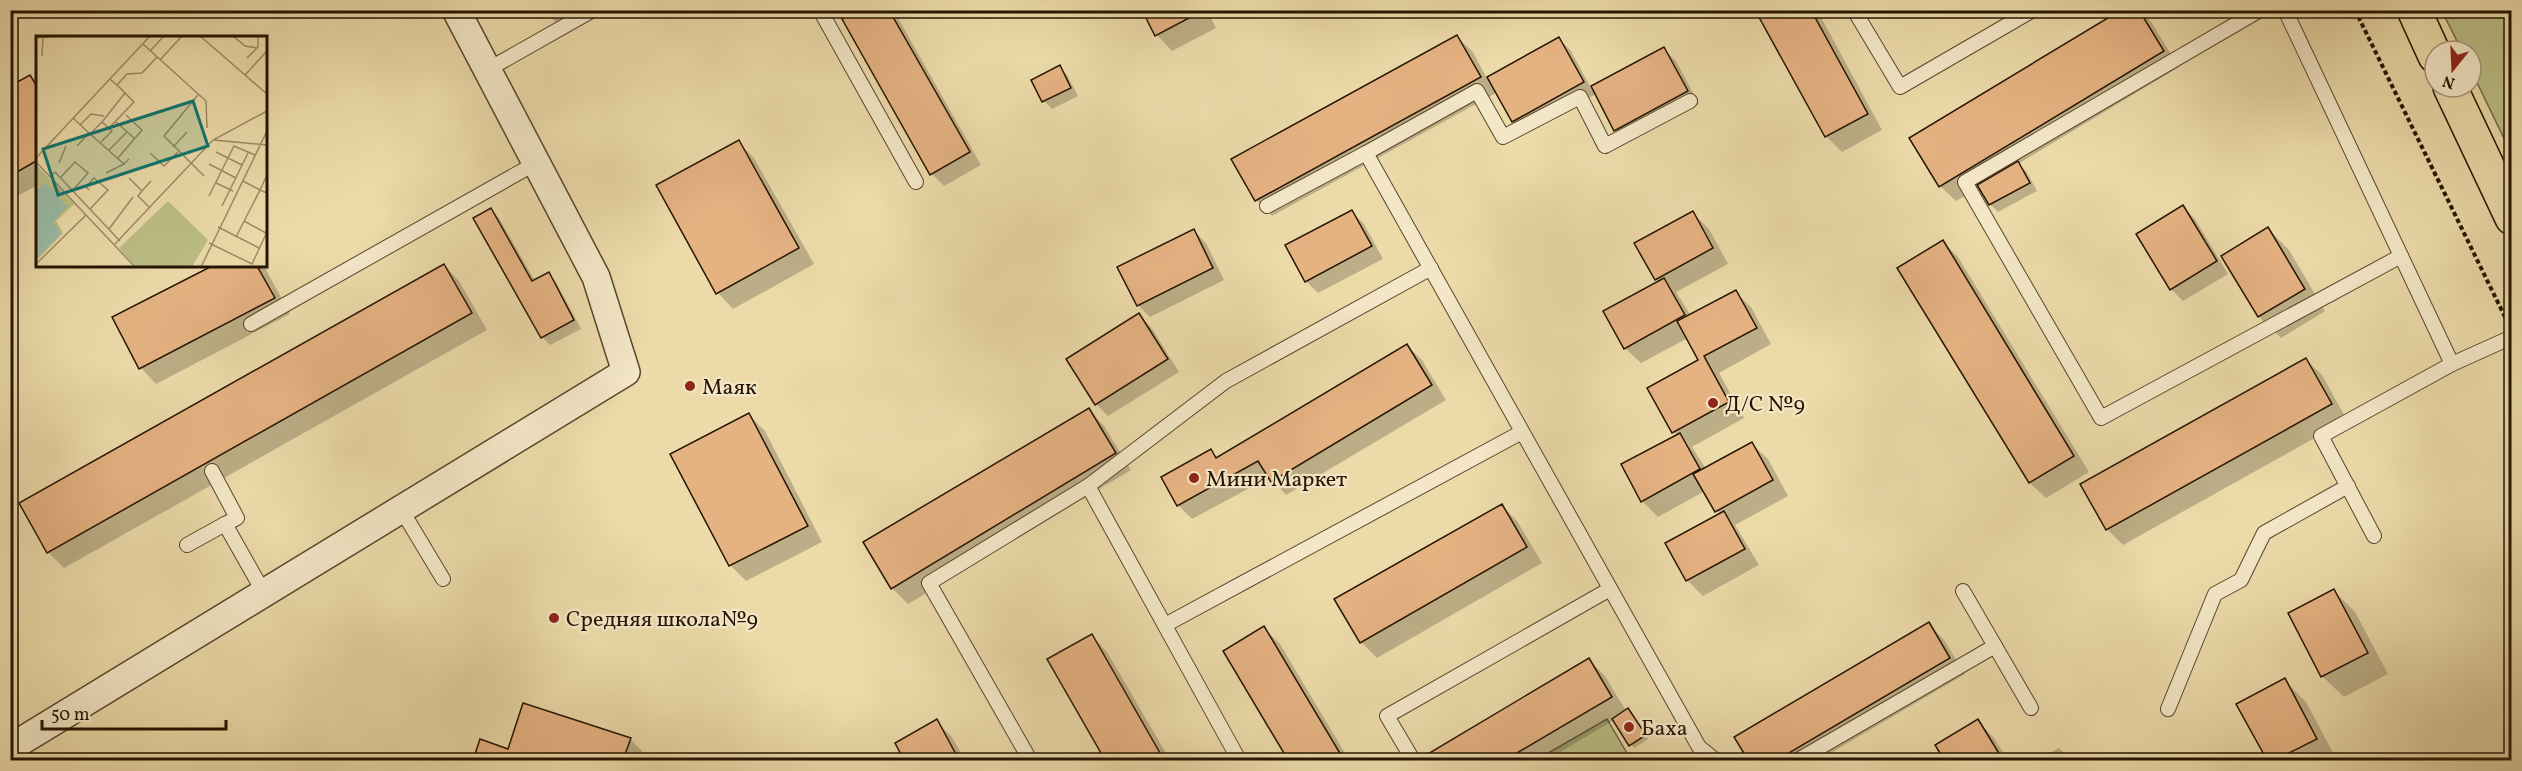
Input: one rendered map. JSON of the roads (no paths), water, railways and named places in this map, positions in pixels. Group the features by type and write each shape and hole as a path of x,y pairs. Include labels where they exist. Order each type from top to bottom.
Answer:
{"highway":[{"path":"2414,10 2427,39"},
{"path":"2456,99 2511,218"}],"street":[{"path":"10,748 626,372 596,277 456,10"}],"lane":[{"path":"487,70 593,10"},
{"path":"819,10 916,182"},
{"path":"1854,10 1900,87 2033,10"},
{"path":"2260,10 1965,182 2101,418 2401,256"},
{"path":"2285,10 2452,364"},
{"path":"1267,206 1477,91 1503,137 1580,97 1605,146 1690,101"},
{"path":"1366,153 1699,747 1715,760"},
{"path":"251,324 536,163"},
{"path":"1030,760 929,583 1088,486 1226,381 1431,268"},
{"path":"2374,536 2321,436 2452,364 2511,337"},
{"path":"1165,625 1522,432"},
{"path":"187,545 237,518 212,471"},
{"path":"1088,486 1239,760"},
{"path":"2168,709 2215,594 2241,580 2264,533 2348,486"},
{"path":"401,509 443,579"},
{"path":"225,524 264,593"},
{"path":"1413,760 1387,716 1610,589"},
{"path":"1963,591 2031,708"},
{"path":"1798,760 1995,646"}],"place":[{"name":"Маяк","path":"690,386"},
{"name":"Д/С №9","path":"1713,403"},
{"name":"Мини Маркет","path":"1194,478"},
{"name":"Средняя школа№9","path":"554,618"},
{"name":"Баха","path":"1629,727"}]}
